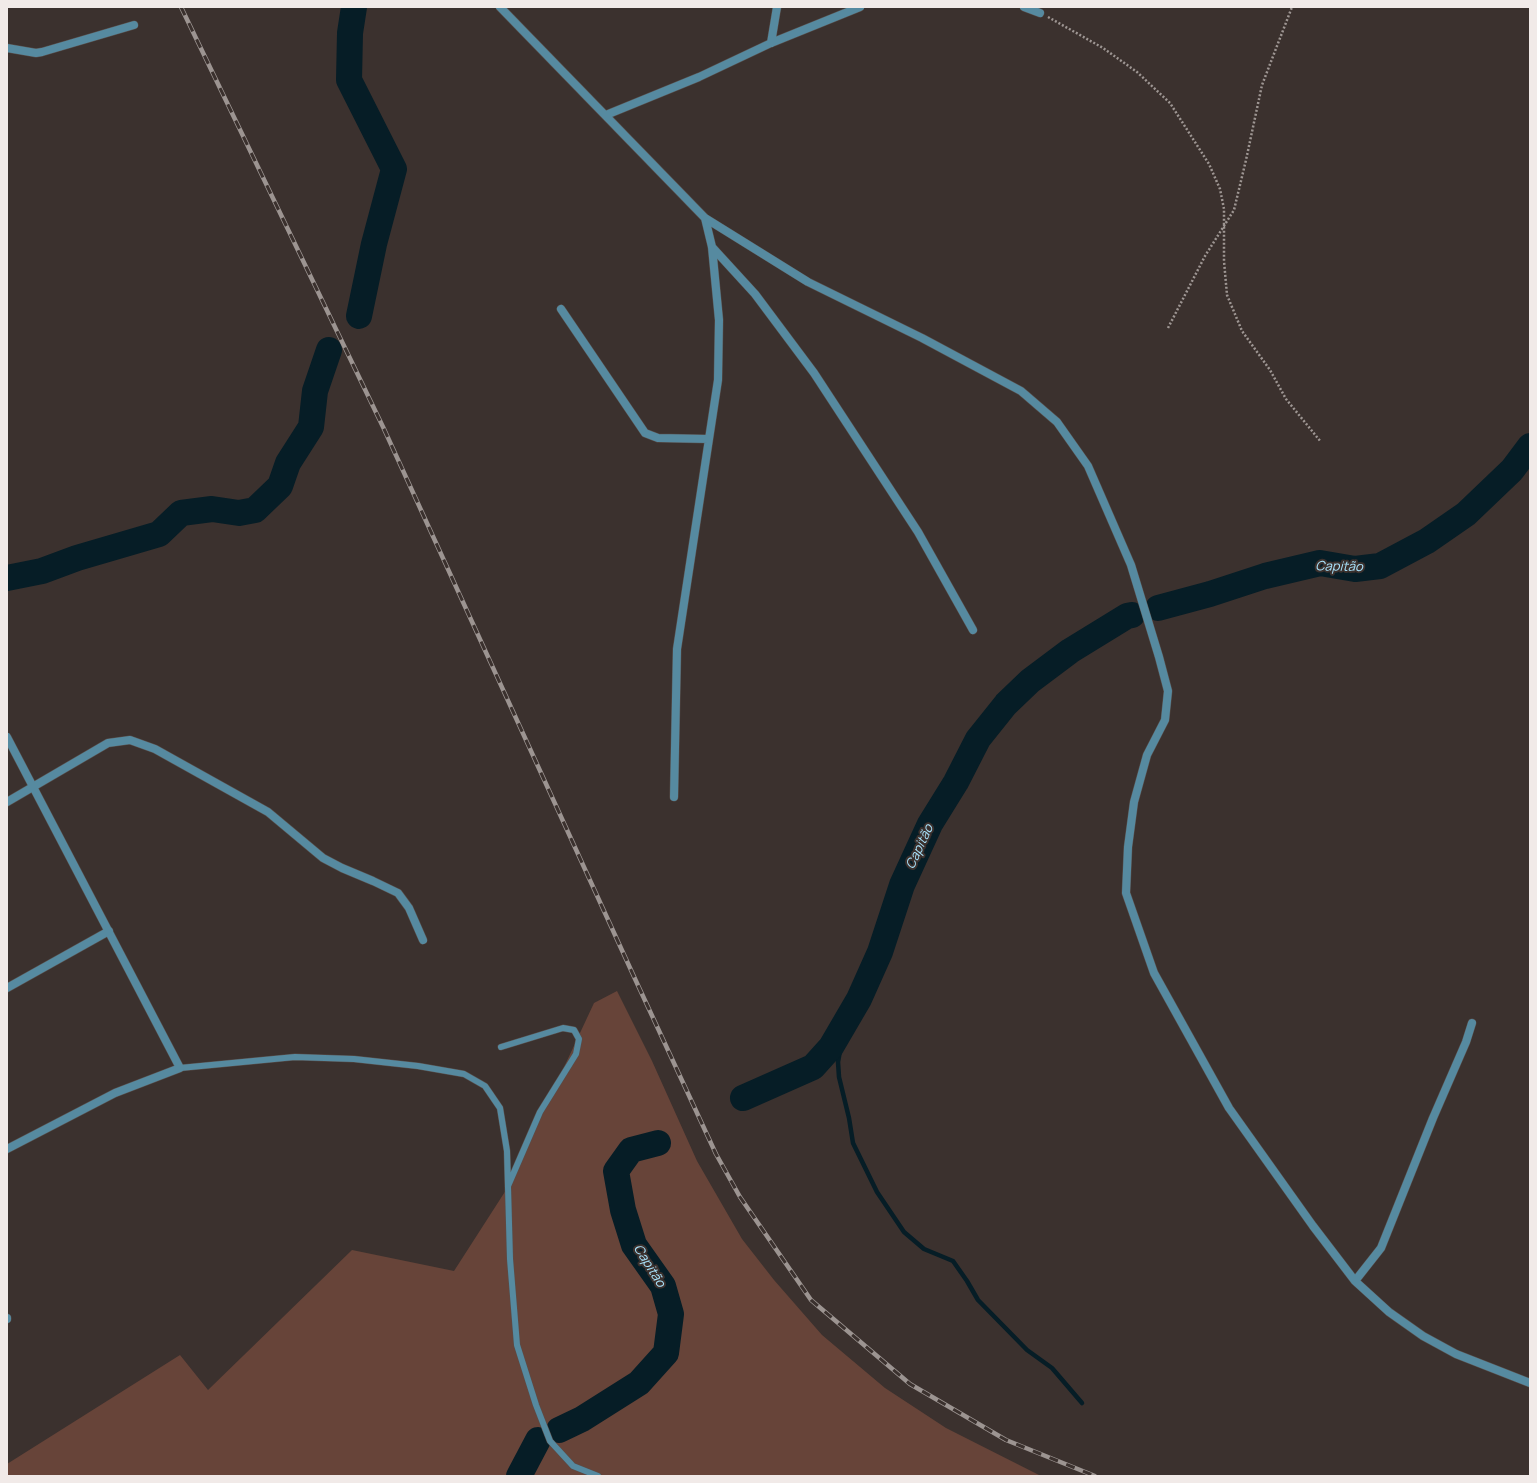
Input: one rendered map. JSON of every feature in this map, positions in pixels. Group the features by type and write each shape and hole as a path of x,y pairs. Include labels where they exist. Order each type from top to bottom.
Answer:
{"street":[{"path":"500,7 705,218 808,282 922,338 1021,391 1057,422 1088,466 1131,566 1168,691 1165,720 1147,755 1134,802 1128,847 1126,893 1154,973 1229,1108 1313,1226 1355,1281 1389,1312 1423,1336 1456,1354 1530,1383"},
{"path":"770,43 777,7"},
{"path":"606,115 699,77 770,43 860,7"},
{"path":"1024,7 1040,13"},
{"path":"7,48 36,53 42,52 134,25"},
{"path":"674,798 677,649 718,380 720,320 712,247 705,218"},
{"path":"712,247 755,294 814,373 918,532 973,630"},
{"path":"561,308 645,433 658,438 709,439"},
{"path":"7,737 180,1068 115,1093 7,1149"},
{"path":"7,802 108,743 130,740 149,747 268,812 324,858 342,868 398,893 409,908 423,940"},
{"path":"7,988 109,931"},
{"path":"1355,1281 1381,1248 1433,1118 1466,1042 1472,1023"}],"lane":[{"path":"501,1047 563,1028 574,1030 579,1039 576,1054 540,1112 508,1187"},
{"path":"180,1068 295,1057 354,1059 418,1066 464,1074 485,1086 500,1108 507,1151 510,1259 517,1345 536,1405 550,1441 573,1466 598,1476"}],"path":[{"path":"1168,328 1198,269 1234,210 1262,85 1292,7"},
{"path":"1040,13 1103,48 1137,72 1170,103 1209,164 1220,189 1224,209 1224,261 1227,295 1242,330 1270,370 1286,400 1321,442"}],"shaded area":[{"path":"617,991 652,1061 697,1161 742,1239 774,1280 822,1335 885,1388 946,1428 1041,1476 7,1476 7,1464 180,1355 208,1390 352,1250 454,1271 508,1187 594,1003"}],"waterway":[{"path":"354,7 350,33 349,80 394,169 374,244 359,316"},
{"path":"7,578 42,571 77,558 159,534 181,513 212,509 239,513 255,510 280,486 288,463 311,427 315,391 329,350"},
{"name":"Capitão","path":"1158,608 1210,594 1265,576 1320,563 1355,569 1380,566 1427,541 1466,514 1512,470 1530,446"},
{"name":"Capitão","path":"743,1098 813,1067 831,1047 859,999 880,952 902,885 930,824 956,782 978,739 1006,704 1030,681 1070,651 1127,616 1132,615"},
{"path":"845,1023 838,1062 839,1077 849,1118 853,1143 877,1192 904,1232 924,1249 953,1261 978,1300 1027,1350 1052,1368 1082,1403"},
{"name":"Capitão","path":"559,1430 582,1419 639,1383 666,1353 671,1314 663,1286 634,1245 623,1210 616,1171 631,1150 658,1143"},
{"name":"Capitão","path":"519,1476 538,1440"}],"railway":[{"path":"181,7 384,429 716,1154 740,1197 811,1300 910,1384 1006,1440 1095,1476"}]}
